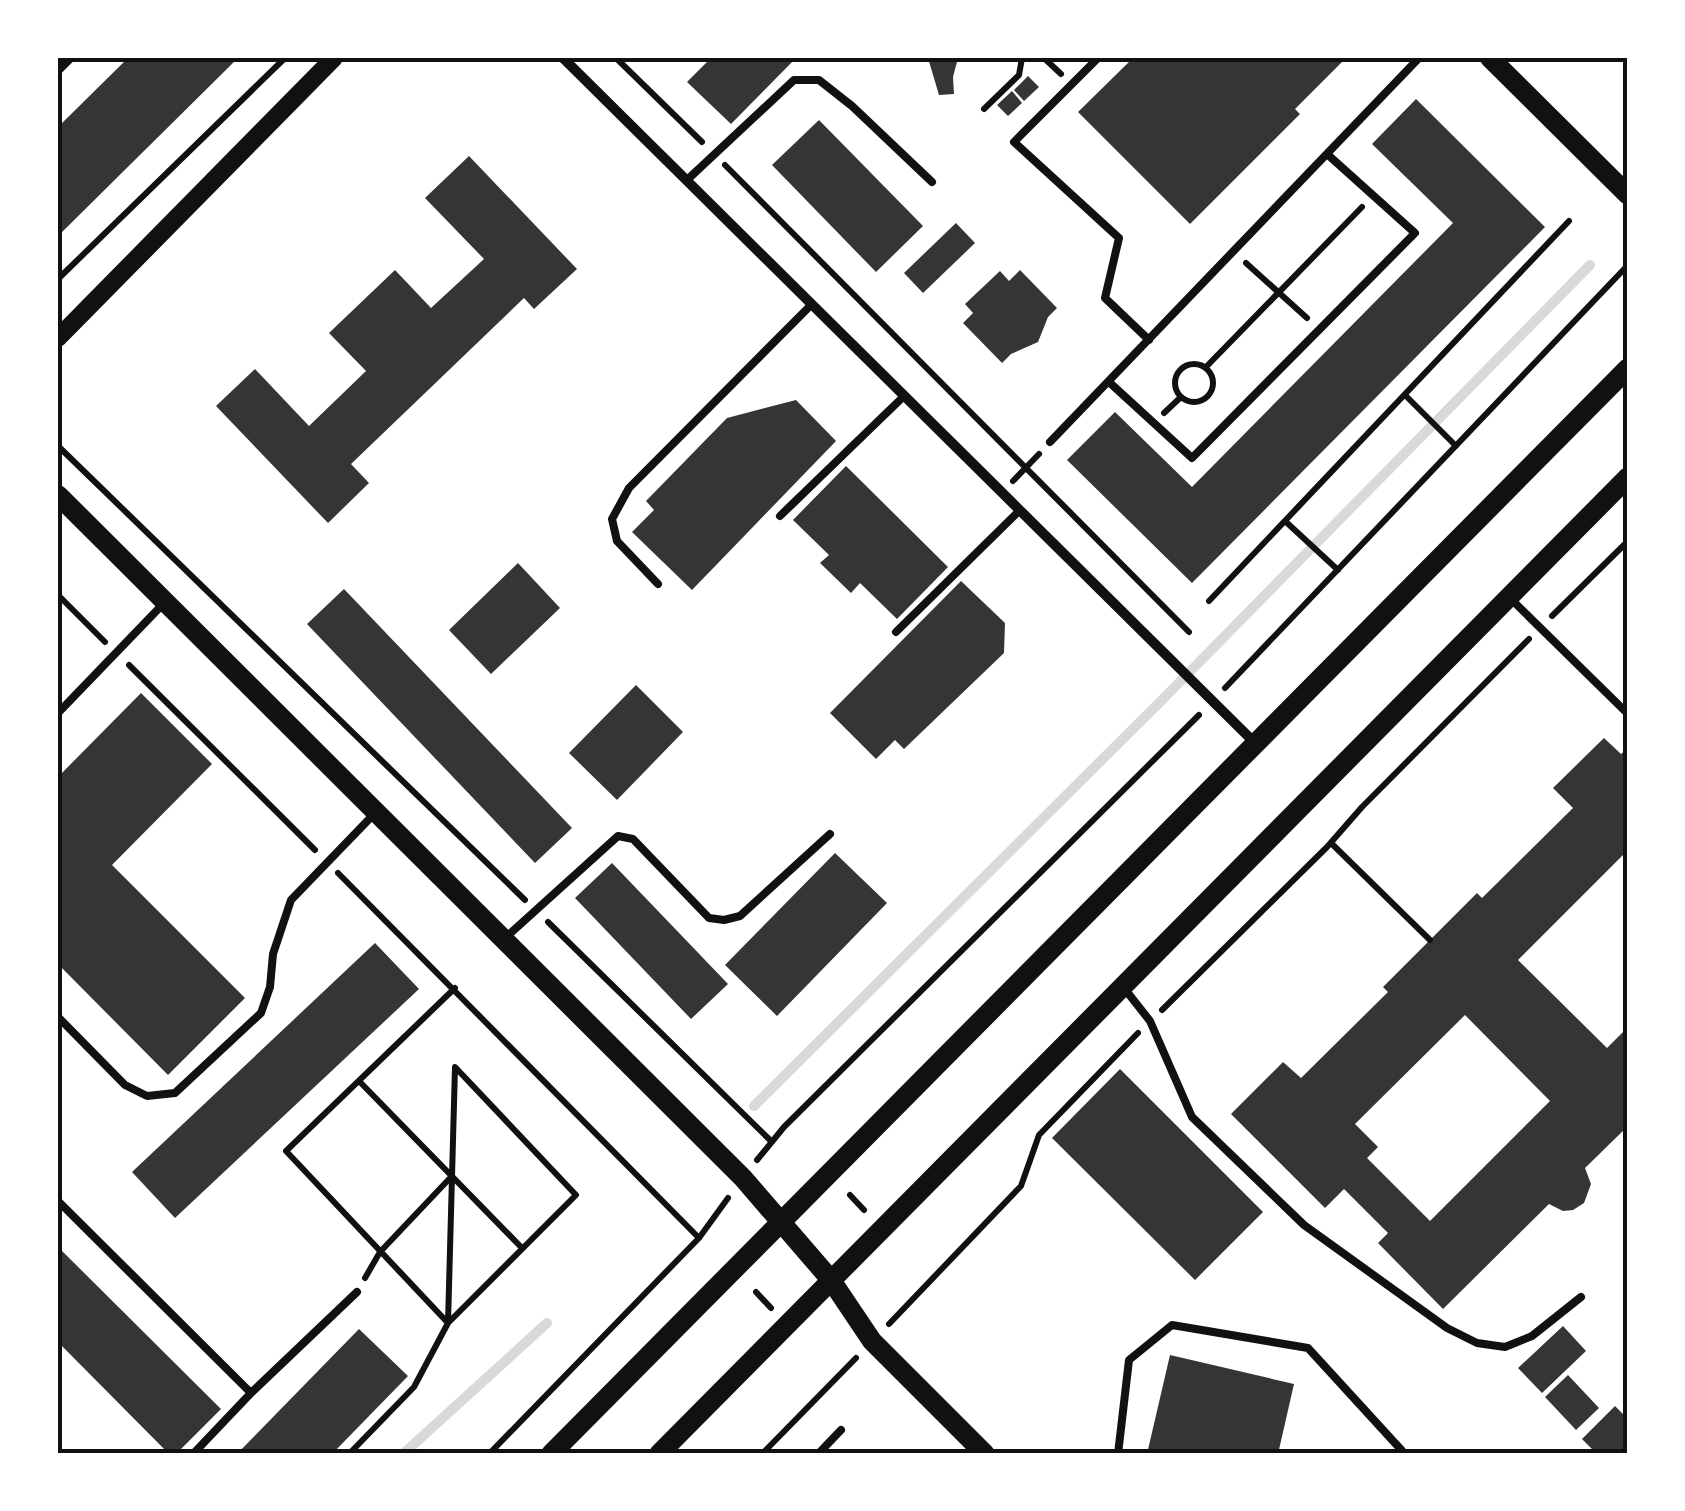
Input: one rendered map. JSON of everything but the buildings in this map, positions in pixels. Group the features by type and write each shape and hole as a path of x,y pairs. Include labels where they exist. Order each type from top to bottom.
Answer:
{"main road":[{"path":"1490,58 1628,195"},
{"path":"551,1454 1628,368"},
{"path":"659,1454 1628,476"},
{"path":"58,495 742,1178 831,1280 872,1342 984,1454"}],"street":[{"path":"58,338 334,58"},
{"path":"564,58 1257,745"}],"lane":[{"path":"58,71 71,58"},
{"path":"1098,58 1014,142 1119,238 1105,298 1148,340"},
{"path":"1050,442 1419,58"},
{"path":"687,180 794,80 820,80 932,182"},
{"path":"1110,382 1192,458 1415,232 1328,154"},
{"path":"658,584 618,541 612,519 629,488 812,304"},
{"path":"780,516 902,397"},
{"path":"896,632 1019,511"},
{"path":"1508,596 1628,714"},
{"path":"58,714 164,602"},
{"path":"58,1017 126,1085 148,1096 175,1093 261,1013 270,987 272,954 290,900 376,812"},
{"path":"504,939 618,836 633,839 709,918 724,920 740,916 830,834"},
{"path":"1122,984 1150,1021 1192,1117 1304,1224 1447,1328 1477,1343 1505,1347 1532,1336 1581,1296"},
{"path":"58,1201 251,1393"},
{"path":"193,1454 357,1292"},
{"path":"1118,1454 1130,1360 1172,1325 1308,1348 1406,1454"},
{"path":"818,1454 842,1430"}],"path":[{"path":"58,279 285,58"},
{"path":"616,58 1190,632"},
{"path":"984,108 1019,75 1022,58"},
{"path":"1206,367 1374,196"},
{"path":"1209,601 1568,221"},
{"path":"1233,252 1319,329"},
{"path":"1619,274 1628,265"},
{"path":"1193,363 1206,367 1213,378 1212,391 1204,400 1186,400 1175,386 1177,374 1193,363"},
{"path":"1406,396 1456,446"},
{"path":"1001,494 1050,442"},
{"path":"58,446 528,903"},
{"path":"1285,521 1338,570"},
{"path":"762,1454 1021,1186 1040,1135 1628,541"},
{"path":"58,595 455,988 699,1238 489,1454"},
{"path":"1331,843 1430,940"},
{"path":"542,917 772,1142 784,1127"},
{"path":"448,1323 286,1151 455,988"},
{"path":"349,1454 414,1387 448,1323 576,1195 455,1068 448,1323"},
{"path":"358,1081 522,1248"},
{"path":"357,1292 380,1252 452,1176"},
{"path":"850,1195 864,1210"},
{"path":"756,1292 771,1308"}],"waterway":[{"path":"754,1106 1161,701 1590,265"},
{"path":"403,1454 547,1323"}]}
